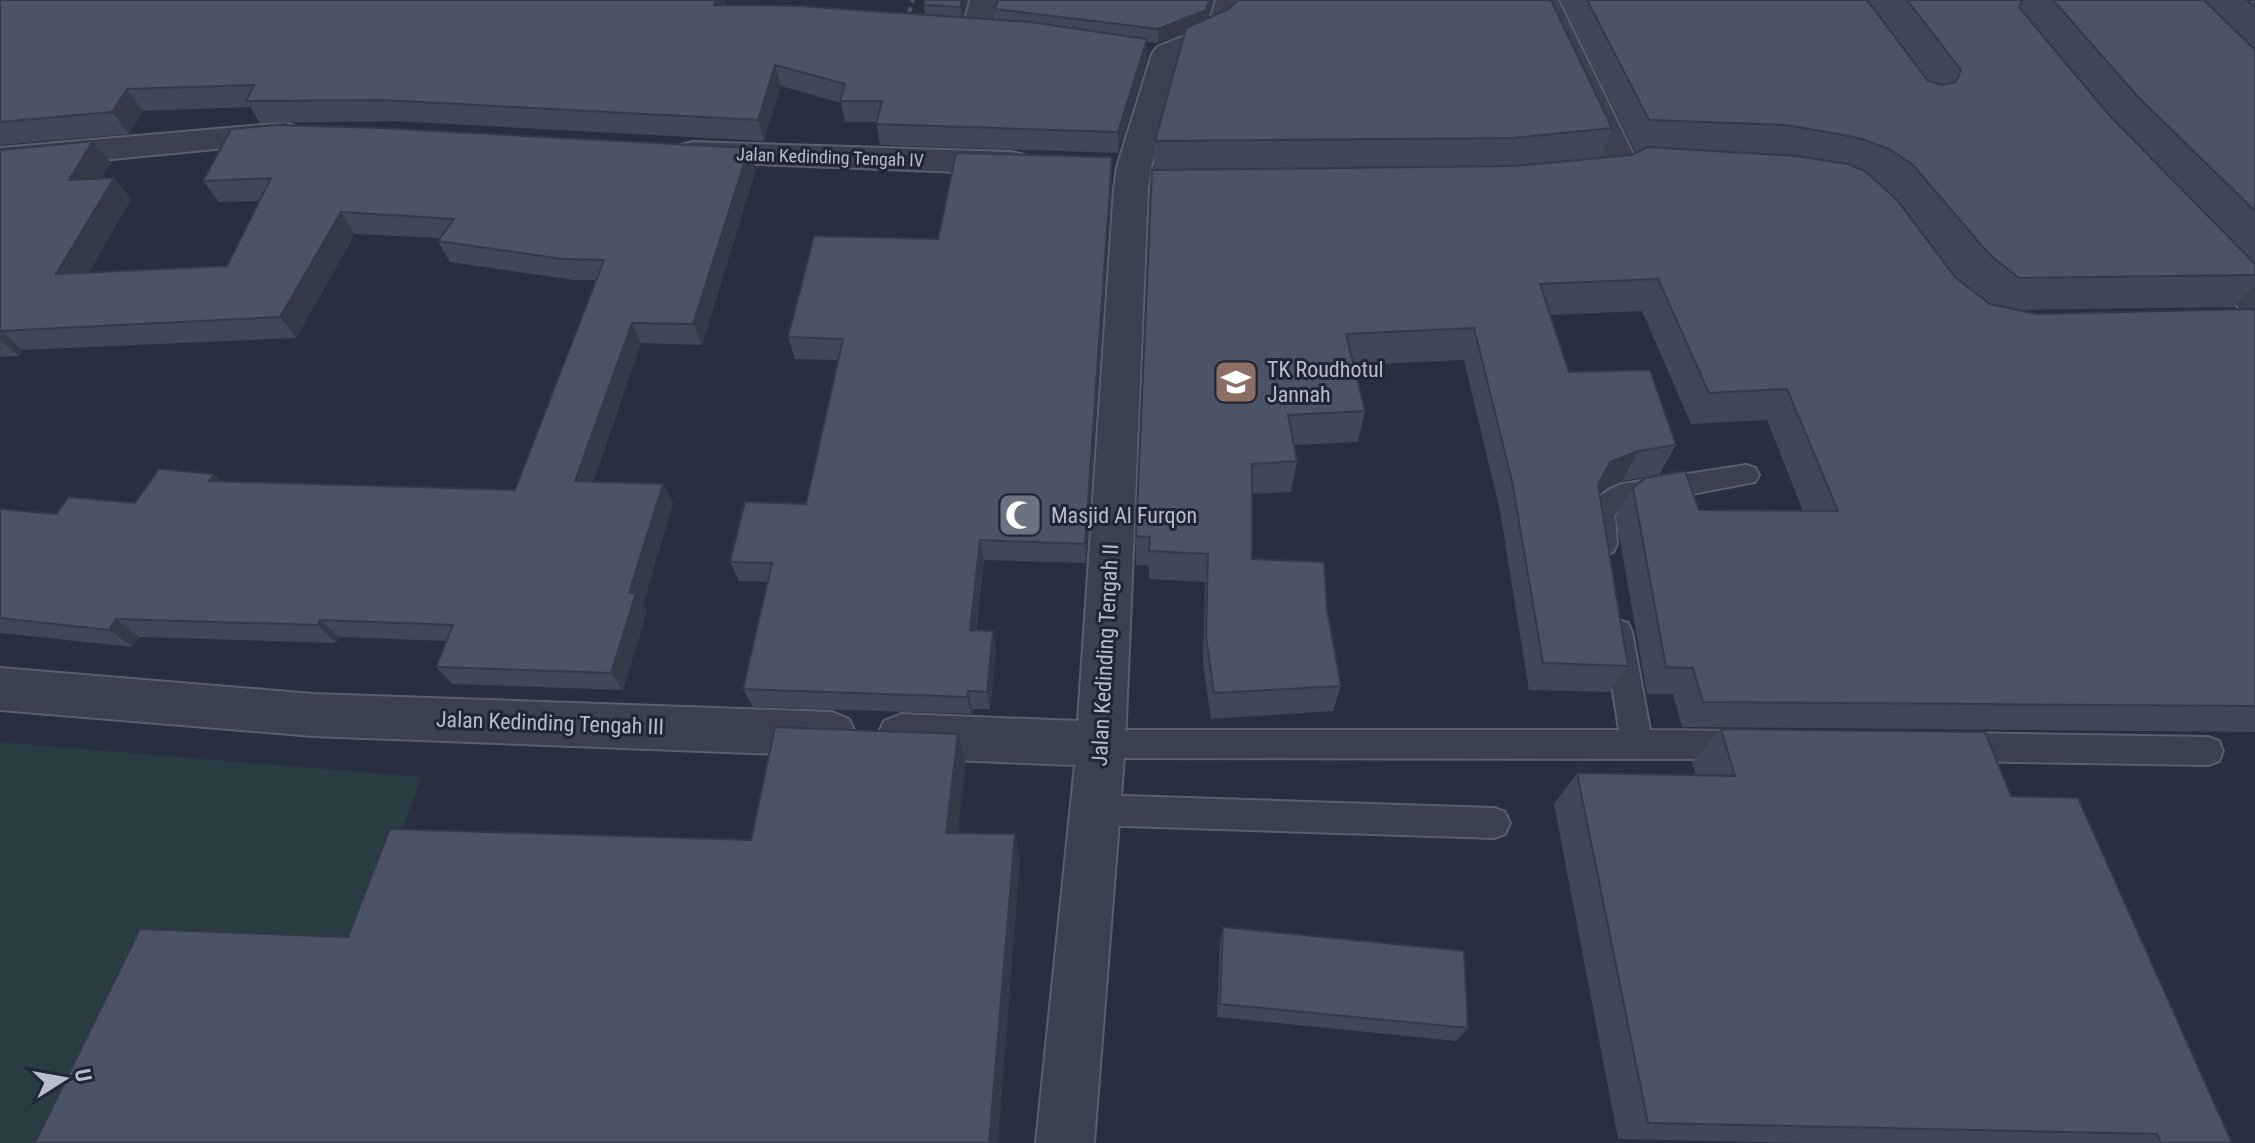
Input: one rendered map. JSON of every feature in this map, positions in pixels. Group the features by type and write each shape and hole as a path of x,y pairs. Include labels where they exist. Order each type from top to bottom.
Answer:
{"street":[{"name":"Jalan Kedinding Tengah II","path":"1065,1143 1101,744 1133,178 1154,52 1222,31 1231,19 1231,0"},
{"path":"1543,0 1637,167 1610,176 1549,181"},
{"path":"0,159 320,134"},
{"name":"Jalan Kedinding Tengah IV","path":"659,151 1039,164"},
{"path":"2182,226 2255,302"},
{"name":"Jalan Kedinding Tengah III","path":"0,689 313,715 1101,744"}],"lane":[{"path":"1609,576 1599,516 1606,503 1622,495 1746,475"},
{"path":"1614,607 1637,744"},
{"path":"1101,744 1780,745"},
{"path":"1923,746 2208,751"},
{"path":"1095,810 1494,823"}],"path":[{"path":"909,12 913,0"}],"green space":[{"path":"0,742 422,777 284,1143 0,1143"}],"building":[{"path":"0,0 716,0 714,5 799,6 1030,22 1147,39 1118,132 876,124 882,101 840,101 845,84 775,65 758,120 382,100 246,101 254,85 127,89 112,112 0,122"},
{"path":"925,0 962,0 960,7 924,5"},
{"path":"998,0 1209,0 1206,10 1158,29 995,9"},
{"path":"1238,0 1551,0 1612,128 1513,138 1155,141 1186,28 1229,9"},
{"path":"1587,0 1867,0 1928,81 1942,85 1956,82 1961,70 1907,0 2023,0 2019,7 2110,116 2255,264 2255,275 2019,278 1989,254 1913,165 1889,149 1859,138 1786,125 1649,120"},
{"path":"2053,0 2204,0 2255,50 2255,211 2139,98"},
{"path":"276,125 749,148 693,324 632,323 575,481 663,484 629,593 636,593 611,673 436,667 453,625 320,620 318,625 116,619 109,630 0,618 0,509 56,514 69,497 135,503 159,469 214,474 209,481 515,490 604,260 563,259 438,241 454,219 341,212 280,317 0,331 0,150 93,141 69,180 114,178 56,274 227,266 271,178 203,181 231,129"},
{"path":"1647,147 1797,156 1848,164 1865,171 1897,200 1955,277 1990,304 2037,314 2255,309 2255,706 1703,702 1693,668 1666,667 1633,488 1645,478 1685,471 1699,510 1838,511 1787,389 1709,393 1658,279 1540,284 1569,372 1650,370 1676,445 1638,451 1610,462 1598,485 1628,666 1543,663 1512,481 1474,328 1346,334 1365,411 1288,415 1297,461 1252,464 1252,559 1324,562 1327,610 1341,686 1214,693 1206,637 1208,554 1149,551 1150,537 1136,536 1152,170 1513,166 1632,155"},
{"path":"956,153 1112,157 1085,544 980,540 970,630 993,631 987,692 968,691 967,697 743,689 772,563 730,562 745,502 806,504 843,339 788,337 814,236 938,239"},
{"path":"775,727 958,734 946,833 1015,834 989,1143 35,1143 140,929 348,937 390,829 751,840"},
{"path":"1721,729 1985,732 2011,796 2078,798 2232,1143 2161,1143 2157,1134 1648,1123 1577,773 1735,776"},
{"path":"1223,927 1464,951 1468,1028 1220,1004"}],"place":[{"name":"TK Roudhotul Jannah","path":"1236,382"},
{"name":"Masjid Al Furqon","path":"1020,515"}]}
